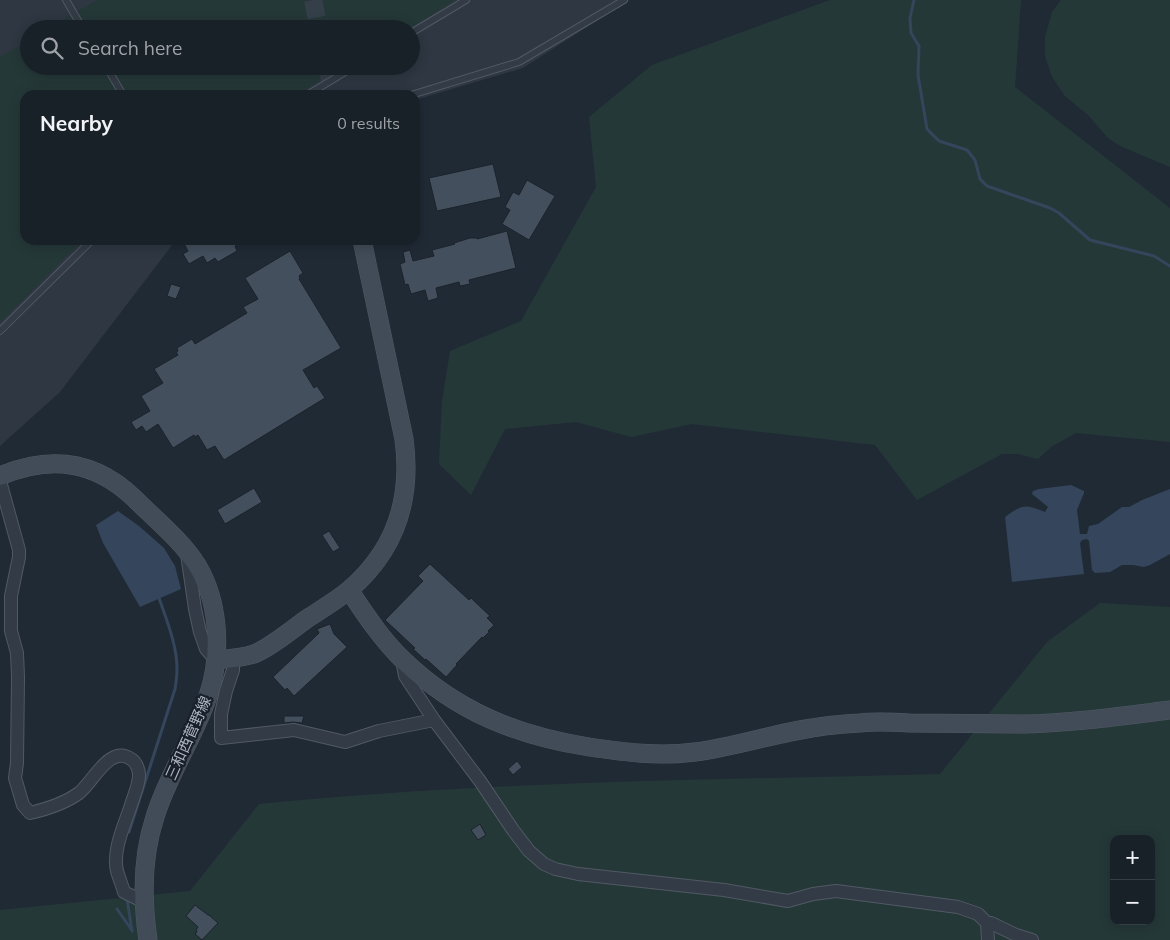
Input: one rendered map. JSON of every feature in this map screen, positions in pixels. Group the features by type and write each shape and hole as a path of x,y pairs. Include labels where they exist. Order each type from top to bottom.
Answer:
{"street":[{"path":"363,245 404,438 406,482 403,502 384,551 349,590 254,654 225,659 233,670 226,691 222,714 221,738 294,730 345,742 379,731 434,720"},
{"name":"三和西菅野線","path":"0,476 17,469 38,464 60,463 80,466 99,473 115,482 128,492 187,552 205,579 211,597 215,616 217,643 225,659 208,695 202,713 169,779 154,818 146,858 144,902 148,940"},
{"path":"0,481 19,550 12,596 11,630 17,652 18,677 17,763 15,778 23,805 30,813 50,808 79,792 112,757 127,756 133,760 139,774 138,786 117,849 117,869 124,892 144,902"},
{"path":"349,590 374,627 402,660 435,687 455,700 491,720 536,736 616,751 645,754 695,752 838,724 867,722 1059,723 1170,710"},
{"path":"402,660 405,676 434,720 480,781 513,830 530,851 544,864 555,869 578,874 724,890 788,901 813,894 836,891 958,908 978,914 987,923 1032,940"},
{"path":"987,923 988,940"}],"lane":[{"path":"66,0 78,20"},
{"path":"420,28 466,0"},
{"path":"420,92 518,62 624,0"},
{"path":"111,75 120,90"},
{"path":"315,90 340,75"},
{"path":"0,331 87,245"}],"shaded area":[{"path":"0,0 629,0 523,68 420,99 420,90 20,90 20,245 172,245 60,392 0,446"},
{"path":"97,0 456,0 420,22 420,20 81,20 76,12"},
{"path":"830,0 1021,0 1015,87 1170,208 1170,442 1076,433 1051,447 1038,459 1018,454 1002,454 917,500 875,445 692,424 631,437 576,422 505,429 471,495 439,464 442,401 450,351 521,321 596,187 589,117 652,65"},
{"path":"1061,0 1170,0 1170,167 1120,146 1108,138 1088,115 1065,96 1052,77 1045,56 1045,37 1052,12"},
{"path":"71,15 74,20 63,20"},
{"path":"20,45 20,75 107,75 116,90 20,90 20,245 78,245 0,323 0,57"},
{"path":"114,75 329,75 304,90 123,90"},
{"path":"1100,603 1170,607 1170,940 0,940 0,910 190,891 259,804 429,790 514,786 940,774 1047,642"}],"water":[{"path":"1071,485 1084,491 1077,510 1080,534 1087,534 1089,526 1098,524 1122,507 1129,507 1170,489 1170,554 1144,567 1122,565 1110,572 1095,573 1092,570 1089,541 1087,539 1082,540 1080,543 1084,574 1012,582 1005,517 1024,507 1045,512 1048,507 1032,494 1033,491"},
{"path":"118,511 164,548 175,566 181,589 140,607 103,543 96,525"}],"building":[{"path":"493,164 501,197 437,211 429,178"},
{"path":"527,180 555,196 529,240 502,224 510,210 505,207 513,192 519,195"},
{"path":"507,231 516,268 469,280 470,284 460,286 459,282 436,288 438,298 428,301 425,290 411,294 408,284 405,285 400,264 405,262 403,252 410,250 413,261 434,256 432,250 470,238 477,239"},
{"path":"185,245 237,245 235,246 237,251 218,262 215,258 207,263 203,256 189,264 183,254 188,251"},
{"path":"290,251 303,273 299,276 299,279 341,348 303,370 314,388 317,386 325,398 224,460 215,446 207,450 198,435 195,437 194,435 173,448 158,424 146,432 142,426 136,430 131,422 150,411 141,396 163,383 154,369 178,355 176,352 178,351 177,348 192,339 195,344 247,313 243,307 258,299 245,278"},
{"path":"171,284 181,287 176,299 167,296"},
{"path":"254,488 262,502 225,524 217,510"},
{"path":"329,531 340,548 333,552 322,535"},
{"path":"430,564 469,600 471,598 490,616 487,618 494,625 446,677 413,649 415,648 385,620 423,581 418,576"},
{"path":"330,624 334,634 347,647 294,696 287,688 285,690 273,677 319,633 317,629"},
{"path":"284,716 304,716 302,723 284,723"},
{"path":"517,761 522,767 513,775 508,769"},
{"path":"480,824 486,835 478,840 471,830"},
{"path":"195,905 218,923 202,940 195,934 198,927 186,916"}],"waterway":[{"path":"914,0 910,18 911,33 919,46 918,75 927,129 939,141 967,150 975,160 980,179 987,186 1050,208 1059,213 1090,240 1154,256 1170,266"},
{"path":"129,832 176,682 177,660 175,650 158,595"},
{"path":"127,899 132,931"},
{"path":"117,909 131,929"}],"tunnel":[{"path":"313,0 317,20"},
{"path":"329,75 332,90"}]}
